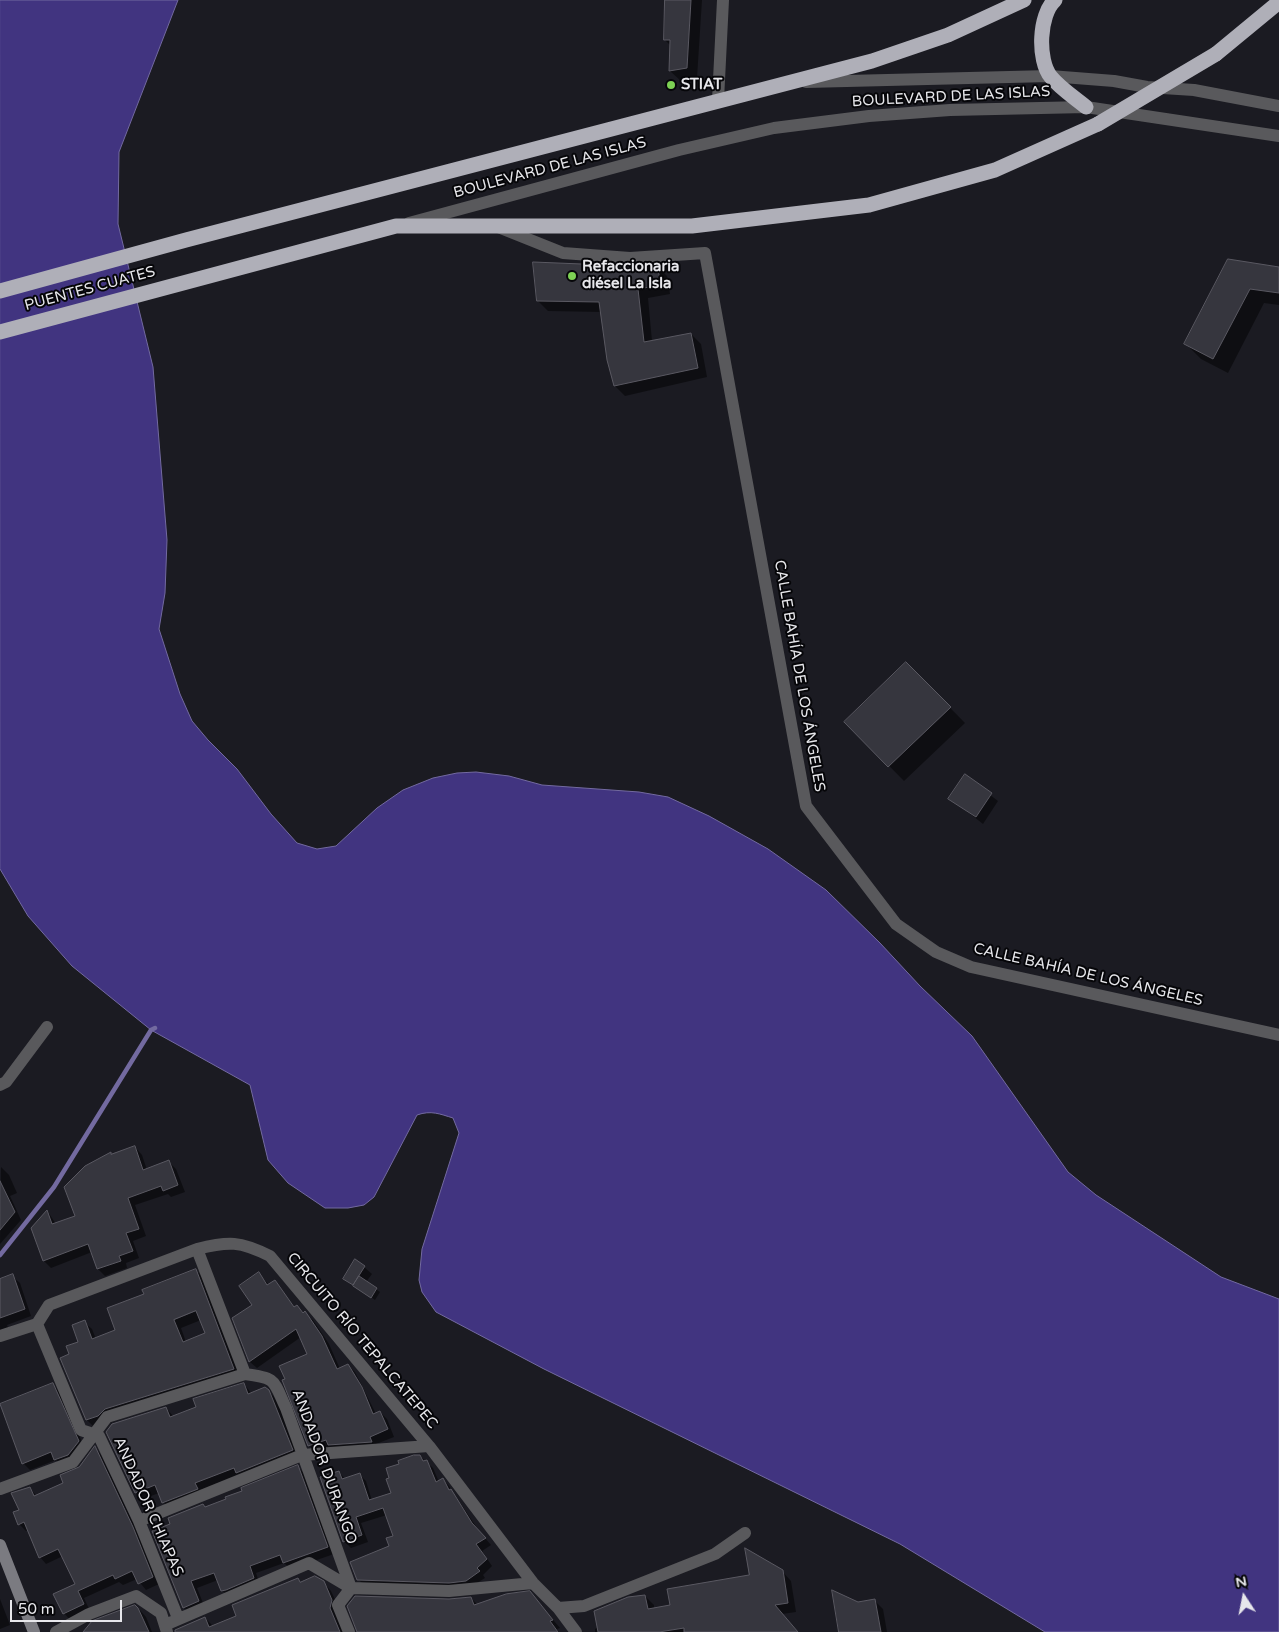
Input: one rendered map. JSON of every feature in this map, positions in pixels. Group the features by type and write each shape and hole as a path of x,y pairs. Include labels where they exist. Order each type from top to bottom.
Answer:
{"highway":[{"name":"PUENTES CUATES","path":"0,291 186,240 872,61 948,35 1024,0"},
{"path":"1055,0 1050,5 1040,42 1050,76 1086,107"},
{"name":"PUENTES CUATES","path":"0,332 396,226 692,226 869,205 995,170 1098,124 1216,54 1279,2"}],"street":[{"path":"718,100 723,0"},
{"name":"BOULEVARD DE LAS ISLAS","path":"786,82 1050,76 1194,90 1279,106"},
{"name":"BOULEVARD DE LAS ISLAS","path":"396,226 661,155 774,128 869,116 950,110 1086,107 1279,136"},
{"name":"CALLE BAHÍA DE LOS ÁNGELES","path":"494,226 562,253 630,258 705,253 806,806 896,924 936,952 971,966 1279,1034"},
{"path":"0,1086 6,1082 47,1026"},
{"name":"CIRCUITO RÍO TEPALCATEPEC","path":"38,1324 50,1305 197,1249 220,1243 247,1244 270,1256 429,1446 533,1584 558,1608 576,1632"},
{"path":"0,1489 73,1462 107,1417 245,1374 197,1249"},
{"path":"0,1336 38,1324"},
{"name":"ANDADOR CHIAPAS","path":"38,1324 81,1430 99,1436 139,1521 178,1618"},
{"name":"ANDADOR DURANGO","path":"245,1374 268,1377 276,1384 351,1588"},
{"path":"139,1521 302,1455 429,1446"},
{"path":"558,1608 584,1606 715,1554 745,1533"},
{"path":"0,1545 34,1632"},
{"path":"56,1632 89,1614 136,1596 161,1613 166,1628 178,1618 309,1564 351,1588 449,1591 533,1584"},
{"path":"348,1632 338,1604 351,1588"}],"shaded area":[{"path":"0,0 178,0 119,152 118,224 153,367 167,540 165,593 159,629 180,694 192,721 237,769 271,814 297,843 317,849 336,846 377,808 403,790 433,778 457,773 476,772 509,776 542,785 639,792 668,797 709,816 768,849 826,890 972,1036 1068,1172 1096,1195 1221,1277 1279,1299 1279,1632 1045,1632 900,1544 544,1369 436,1312 422,1292 419,1280 422,1249 459,1133 453,1118 431,1113 417,1115 374,1197 364,1205 348,1208 325,1208 288,1183 268,1160 250,1085 151,1030 72,966 28,916 0,869"}],"building":[{"path":"665,0 691,0 687,68 669,71 670,40 664,40"},
{"path":"1228,259 1279,267 1279,293 1250,289 1213,359 1184,344"},
{"path":"533,262 630,266 657,264 661,285 638,289 644,342 691,333 698,368 614,386 607,360 599,302 537,301"},
{"path":"906,662 951,707 888,767 844,722"},
{"path":"965,774 992,793 976,817 948,799"},
{"path":"135,1146 143,1170 169,1160 178,1185 163,1191 161,1186 128,1198 139,1229 126,1233 133,1251 119,1256 121,1261 97,1269 88,1244 43,1261 31,1228 47,1210 52,1224 75,1216 64,1187 85,1166 111,1152 111,1154"},
{"path":"0,1181 15,1212 0,1230"},
{"path":"355,1259 365,1266 353,1285 343,1279"},
{"path":"196,1269 234,1369 105,1409 98,1416 86,1420 60,1358 69,1354 66,1346 78,1342 72,1325 85,1320 92,1339 115,1330 107,1308 144,1294 142,1290","holes":["196,1311 205,1333 183,1342 174,1320"]},
{"path":"259,1272 267,1285 275,1280 294,1307 297,1305 303,1313 305,1311 322,1336 337,1369 348,1364 362,1387 373,1414 380,1411 388,1429 370,1437 372,1442 328,1445 326,1440 308,1446 282,1380 285,1379 279,1366 307,1354 296,1329 249,1362 232,1318 252,1305 239,1286"},
{"path":"13,1274 25,1309 0,1318 0,1279"},
{"path":"359,1276 377,1288 371,1298 353,1286"},
{"path":"53,1383 79,1441 68,1455 54,1460 51,1452 22,1464 0,1404"},
{"path":"244,1383 248,1394 265,1387 269,1390 293,1450 236,1473 234,1468 195,1483 198,1489 162,1503 155,1485 135,1493 106,1432 112,1424 166,1407 170,1417 196,1407 193,1399"},
{"path":"95,1446 133,1527 153,1577 138,1584 132,1571 115,1579 113,1575 78,1591 84,1604 63,1614 53,1594 75,1584 58,1549 39,1558 24,1522 18,1525 13,1512 19,1510 11,1493 30,1487 34,1496 63,1483 60,1475 79,1467"},
{"path":"414,1455 420,1455 423,1461 427,1460 436,1482 443,1478 472,1523 486,1538 476,1544 487,1559 477,1568 480,1571 466,1581 449,1583 357,1580 350,1562 389,1546 386,1538 393,1536 383,1508 356,1517 362,1535 343,1542 320,1477 339,1471 342,1479 360,1473 369,1500 391,1493 386,1479 389,1478 386,1468 399,1464 398,1461"},
{"path":"298,1465 328,1547 283,1563 280,1555 250,1566 254,1578 226,1590 221,1591 214,1573 191,1581 199,1601 183,1608 152,1531 170,1524 168,1518 203,1504 205,1507 226,1499 225,1497 242,1491 241,1488"},
{"path":"745,1548 783,1570 788,1603 775,1605 798,1632 684,1632 684,1628 659,1632 598,1632 594,1611 628,1597 645,1595 648,1609 670,1605 667,1589 749,1575"},
{"path":"315,1576 324,1581 332,1600 330,1608 340,1632 175,1632 175,1630 205,1617 209,1627 236,1616 232,1605 298,1578 300,1582"},
{"path":"832,1590 858,1602 875,1599 881,1632 839,1632"},
{"path":"530,1591 553,1620 550,1621 558,1632 357,1632 347,1606 355,1596 449,1599 471,1597 474,1605 506,1594"},
{"path":"135,1605 149,1632 83,1632 92,1621"}],"waterway":[{"path":"0,1255 54,1187 151,1030 155,1028"}],"place":[{"name":"STIAT","path":"671,85"},
{"name":"Refaccionaria diésel La Isla","path":"572,276"}]}
